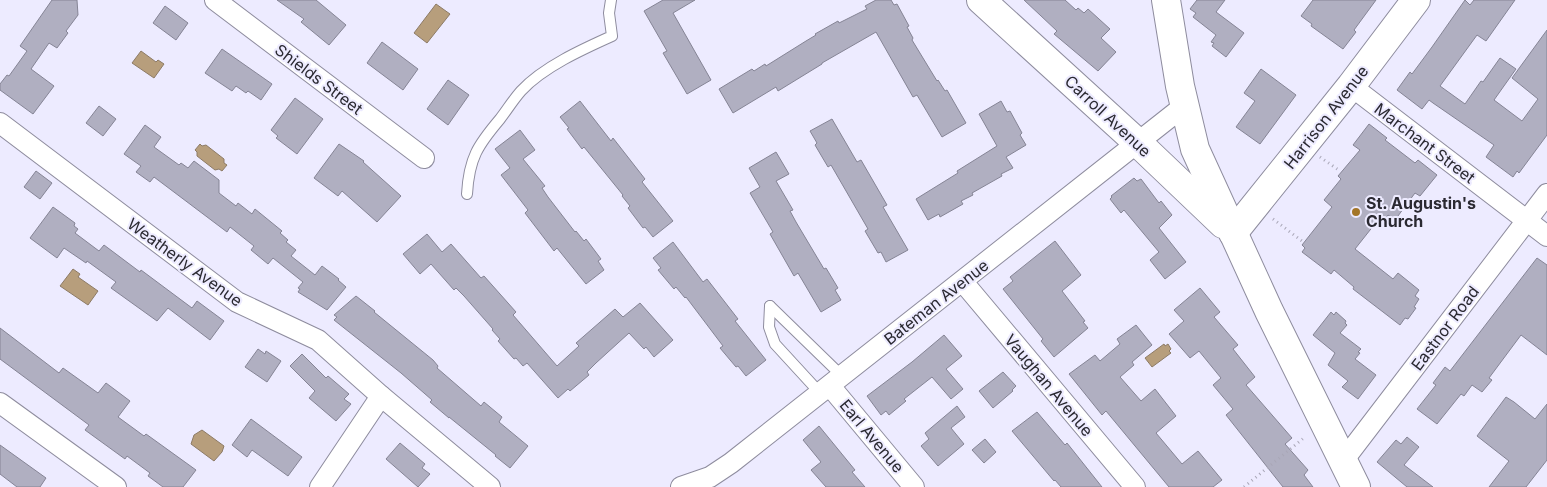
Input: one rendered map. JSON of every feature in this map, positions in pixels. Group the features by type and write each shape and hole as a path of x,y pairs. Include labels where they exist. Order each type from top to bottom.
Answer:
{"street":[{"name":"Shields Street","path":"215,0 424,158"},
{"name":"Carroll Avenue","path":"981,0 1138,143 1233,233"},
{"name":"Carroll Avenue","path":"1167,0 1184,106 1195,149 1233,233 1356,487"},
{"name":"Harrison Avenue","path":"1233,233 1351,86 1416,0"},
{"name":"Marchant Street","path":"1351,86 1547,236"},
{"name":"Bateman Avenue","path":"681,487 710,477 731,464 1184,106"},
{"name":"Weatherly Avenue","path":"0,123 237,302 318,340 381,396 490,487"},
{"name":"Eastnor Road","path":"1343,461 1547,194"},
{"name":"Vaughan Avenue","path":"963,282 1136,487"},
{"name":"Earl Avenue","path":"830,385 914,487"},
{"path":"320,487 381,396"},
{"path":"0,404 116,487"}],"lane":[{"path":"467,194 468,173 480,144 522,90 542,74 588,46 612,36 611,0"},
{"path":"770,306 830,385 775,344 769,327 770,306"}],"path":[{"path":"1318,156 1340,171"},
{"path":"1270,217 1302,242"},
{"path":"1244,487 1305,437"}],"shaded area":[{"path":"436,4 450,14 427,43 414,33"},
{"path":"141,51 156,62 158,60 164,64 154,78 132,63"},
{"path":"200,144 202,146 206,145 224,159 224,163 227,165 222,171 219,169 215,170 197,156 195,150"},
{"path":"73,269 80,274 78,277 98,291 88,305 60,286"},
{"path":"1164,344 1165,346 1168,344 1171,353 1152,367 1145,358"},
{"path":"202,430 224,446 222,452 214,461 191,444 194,435"}],"building":[{"path":"52,0 77,0 78,15 66,31 68,33 57,48 49,43 31,69 54,86 33,114 0,90 0,84 7,75 9,76 27,51 20,46"},
{"path":"277,0 316,0 346,25 329,45 301,22 304,19"},
{"path":"663,0 695,0 673,13 711,80 687,94 663,53 667,51 644,11"},
{"path":"876,0 891,0 894,5 897,4 909,26 907,27 913,38 912,40 937,81 945,91 947,90 966,123 942,137 917,95 913,97 876,32 778,91 776,87 733,113 719,89 752,69 754,71 765,64 766,66 838,21 839,23 867,9 865,6"},
{"path":"1024,0 1065,0 1076,10 1078,8 1084,13 1088,9 1110,29 1101,38 1116,52 1098,71 1054,34 1057,31"},
{"path":"1197,0 1225,0 1216,12 1244,33 1226,57 1212,46 1214,43 1211,42 1216,35 1193,17 1196,13 1190,9"},
{"path":"1313,0 1376,0 1343,49 1311,26 1312,24 1301,16"},
{"path":"1465,0 1470,5 1474,0 1515,0 1486,41 1477,35 1440,86 1465,104 1500,58 1516,69 1494,100 1522,121 1538,99 1512,78 1547,30 1547,135 1519,173 1517,171 1513,177 1486,157 1494,145 1429,100 1422,109 1397,90 1410,72 1412,74"},
{"path":"165,6 188,23 176,40 153,23"},
{"path":"382,42 418,69 403,90 367,63"},
{"path":"222,49 272,84 261,100 248,91 246,93 236,86 232,91 205,73"},
{"path":"1261,69 1296,95 1260,144 1236,127 1255,101 1244,93"},
{"path":"448,80 469,95 448,125 427,109"},
{"path":"295,98 323,119 297,154 276,138 278,136 271,130"},
{"path":"580,101 611,141 613,138 645,179 642,182 673,221 653,237 645,227 643,228 628,208 630,206 623,195 584,147 582,149 560,117"},
{"path":"1001,101 1007,112 1010,111 1026,145 1006,157 1013,168 972,193 973,195 961,201 963,204 940,217 939,214 928,220 916,199 997,146 979,114"},
{"path":"99,106 116,119 103,136 86,123"},
{"path":"832,119 857,162 861,160 887,205 883,207 908,250 886,262 881,252 878,253 865,231 868,229 831,165 828,167 815,145 817,143 810,131"},
{"path":"1369,124 1387,138 1385,140 1415,163 1418,160 1437,175 1420,196 1415,193 1395,220 1388,215 1382,223 1378,220 1355,249 1393,279 1398,273 1419,290 1415,296 1419,299 1414,307 1416,308 1408,319 1405,318 1400,325 1353,289 1354,287 1334,270 1331,274 1302,252 1305,248 1302,245 1332,207 1324,200 1341,179 1338,176 1360,150 1353,145"},
{"path":"145,125 161,137 154,147 179,165 181,163 188,168 194,161 219,180 219,193 236,206 238,203 252,214 255,209 282,231 280,233 288,240 286,242 296,250 291,256 315,275 322,266 339,279 346,287 327,310 298,292 300,289 298,288 303,282 273,258 268,264 251,250 254,246 230,227 227,232 154,177 150,182 136,172 141,166 124,154"},
{"path":"520,130 535,150 523,159 545,186 542,188 575,232 584,241 586,239 601,259 598,261 604,270 586,284 557,248 554,251 525,213 528,210 501,175 510,168 495,149"},
{"path":"339,144 364,161 401,196 377,222 342,191 338,196 314,178"},
{"path":"776,152 789,174 776,181 793,210 790,211 796,222 824,269 826,268 838,288 835,290 841,300 821,312 798,273 794,276 770,234 773,232 750,193 760,187 749,168"},
{"path":"36,171 52,183 40,199 24,187"},
{"path":"1134,178 1137,181 1141,179 1159,203 1161,201 1172,215 1159,228 1186,262 1165,279 1150,260 1159,252 1124,210 1121,213 1110,199 1111,196"},
{"path":"53,207 75,223 74,226 78,229 75,233 99,251 104,245 192,308 197,301 224,321 210,340 168,308 157,321 111,288 116,282 87,261 86,263 64,248 57,258 30,238"},
{"path":"427,234 442,252 451,244 481,278 484,276 516,312 513,315 557,366 579,346 576,343 615,309 623,317 640,303 673,340 654,357 646,347 644,349 629,333 587,372 589,375 570,391 568,389 558,398 527,363 523,366 516,358 514,359 498,341 500,339 493,329 464,296 456,288 454,290 431,264 420,274 403,254"},
{"path":"1055,241 1081,275 1062,291 1085,321 1083,322 1088,328 1054,357 1041,341 1043,339 1003,289 1013,281 1010,277"},
{"path":"673,242 703,282 707,279 738,319 735,321 766,360 746,376 720,348 723,346 686,297 676,287 674,289 658,270 661,268 653,258"},
{"path":"1537,258 1547,265 1547,355 1521,335 1489,378 1492,380 1482,392 1472,385 1464,396 1461,394 1437,424 1417,409 1436,385 1433,383 1445,367 1450,371"},
{"path":"1200,288 1220,312 1214,317 1238,345 1233,349 1255,377 1246,385 1292,438 1285,444 1308,470 1304,475 1313,487 1283,487 1226,415 1233,409 1213,385 1221,378 1199,351 1190,358 1169,334 1184,321 1174,310"},
{"path":"356,296 433,360 438,366 437,368 481,406 484,402 502,417 499,422 528,446 510,468 430,402 432,400 401,373 334,320 337,317 334,315"},
{"path":"1331,312 1334,315 1336,312 1346,321 1347,325 1340,333 1361,349 1355,359 1376,375 1358,399 1342,387 1348,381 1328,365 1335,353 1313,335"},
{"path":"1136,325 1152,345 1132,362 1134,365 1120,377 1141,401 1155,389 1176,416 1156,433 1182,464 1198,451 1222,480 1213,487 1169,487 1106,411 1102,415 1069,374 1095,355 1100,361 1120,344 1117,339"},
{"path":"0,328 59,373 63,368 98,393 106,383 130,401 118,417 144,436 146,434 196,470 183,487 163,487 148,476 150,473 127,456 125,459 85,430 89,425 0,359"},
{"path":"944,335 962,356 946,369 963,389 951,399 932,377 904,399 906,401 889,415 886,411 881,415 867,396"},
{"path":"258,349 265,354 266,351 281,361 267,382 245,367"},
{"path":"302,354 326,378 328,376 349,394 344,399 351,404 336,421 309,398 315,391 290,366"},
{"path":"1003,372 1016,386 1013,391 993,408 979,391"},
{"path":"1506,397 1535,419 1547,404 1547,460 1526,487 1489,487 1509,461 1477,436"},
{"path":"957,406 965,417 951,428 964,444 938,466 921,446 929,439 925,433"},
{"path":"1037,412 1065,445 1067,443 1102,487 1061,487 1054,481 1012,431"},
{"path":"251,419 302,457 288,476 252,450 247,457 232,445"},
{"path":"819,426 855,470 852,472 865,487 826,487 811,470 821,462 803,440"},
{"path":"1407,437 1419,447 1404,465 1433,487 1407,487 1377,462 1396,440 1401,444"},
{"path":"985,439 996,452 984,463 972,450"},
{"path":"400,443 425,464 422,468 430,474 418,487 386,459"},
{"path":"0,445 46,478 40,487 17,487 0,474"}],"place":[{"name":"St. Augustin's Church","path":"1356,212"}]}
